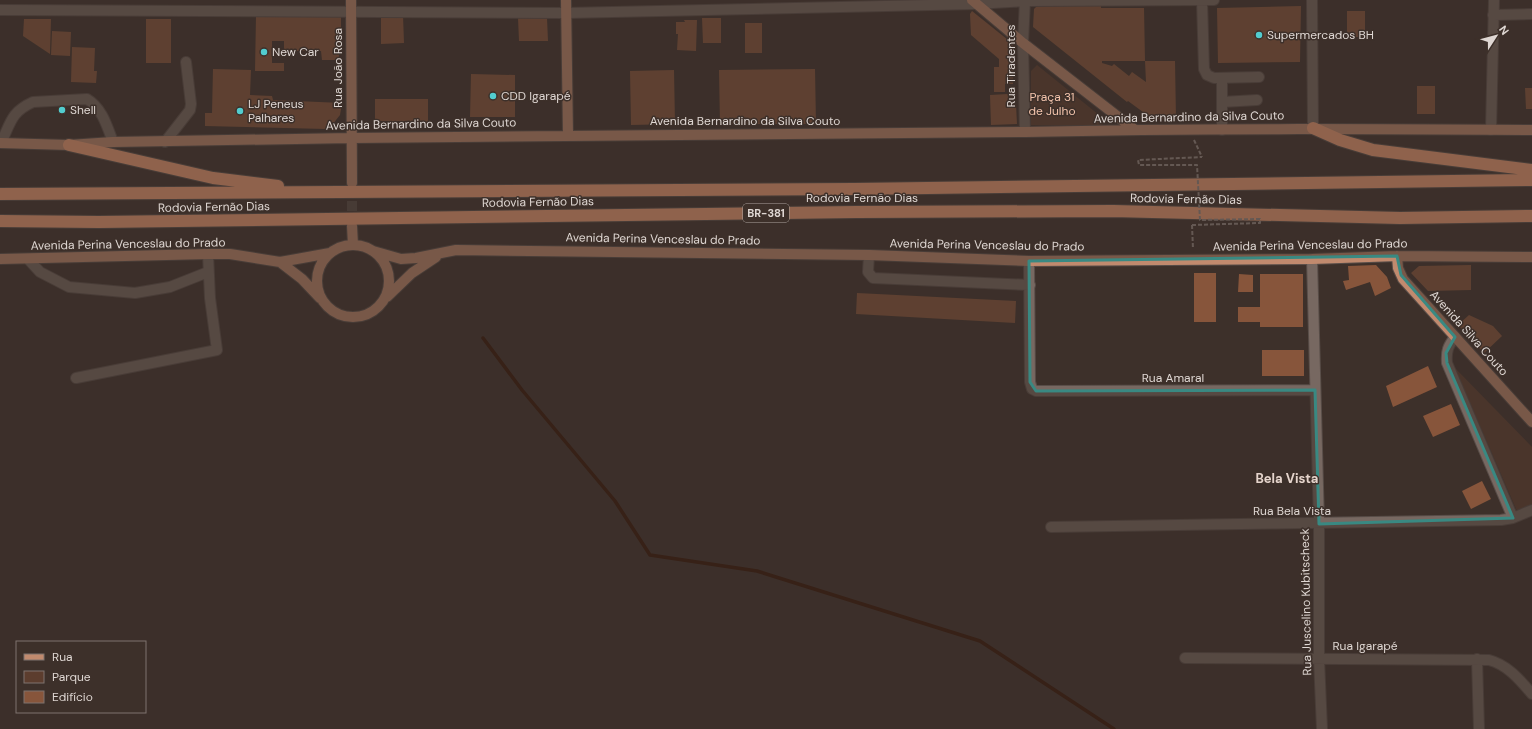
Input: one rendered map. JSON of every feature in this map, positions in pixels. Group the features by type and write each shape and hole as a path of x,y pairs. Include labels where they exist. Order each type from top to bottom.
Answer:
{"highway":[{"path":"1313,128 1340,140 1373,150 1532,170"},
{"path":"68,145 213,178 334,192"},
{"name":"Rodovia Fernão Dias","path":"0,194 855,189 1532,180"},
{"name":"Rodovia Fernão Dias","path":"0,221 100,222 856,212 1114,211 1400,218 1532,216"},
{"path":"1400,218 1532,222"}],"main road":[{"name":"Rua João Rosa","path":"351,0 352,183"},
{"path":"566,0 568,135"},
{"path":"974,2 1023,43 1135,130"},
{"name":"Avenida Bernardino da Silva Couto","path":"1,143 68,145 113,142 568,135 1025,132 1313,128 1532,130"},
{"path":"352,226 353,245"},
{"path":"353,245 364,246 373,251 381,258 387,268 389,289 377,308 367,314 355,317 343,316 324,302 319,292 317,282 318,271 323,261 330,253 341,247 353,245"},
{"name":"Avenida Perina Venceslau do Prado","path":"373,251 401,259 416,258 456,250 869,255 1029,261 1312,259 1397,256 1532,257"},
{"name":"Avenida Perina Venceslau do Prado","path":"0,260 230,254 280,262 330,253"},
{"name":"Avenida Perina Venceslau do Prado","path":"384,299 412,273 441,253"},
{"name":"Avenida Silva Couto","path":"1397,256 1398,268 1401,275 1532,422"},
{"name":"Avenida Perina Venceslau do Prado","path":"280,262 302,279 324,302"}],"street":[{"path":"1,12 8,0"},
{"path":"1202,0 1205,73 1210,78 1259,77"},
{"path":"1,12 351,11 566,13 974,2 1214,0"},
{"path":"1312,0 1313,128"},
{"path":"1491,130 1494,0"},
{"name":"Rua Tiradentes","path":"1025,1 1023,43 1025,132"},
{"path":"1493,15 1532,14"},
{"path":"165,142 190,110 191,104 186,62"},
{"path":"1222,78 1222,130"},
{"path":"1,143 15,113 28,105 34,102 87,99 95,104 100,112 113,142"},
{"path":"1222,102 1257,100"},
{"path":"76,378 217,350 208,272 208,254"},
{"path":"869,255 868,272 873,278 1030,285 1029,261"},
{"name":"Rua Juscelino Kubitscheck","path":"1312,259 1319,524 1319,659 1322,729"},
{"path":"28,260 40,272 69,287 135,293 170,287 208,272"},
{"name":"Rua Amaral","path":"1030,285 1030,382 1032,389 1039,392 1315,390"},
{"path":"1455,337 1449,345 1446,353 1447,363 1513,518"},
{"name":"Rua Bela Vista","path":"1051,527 1501,520 1513,518 1532,510"},
{"name":"Rua Igarapé","path":"1185,658 1489,660 1502,665 1514,674 1532,694"},
{"path":"1477,659 1479,729"}],"path":[{"path":"1190,130 1202,157 1138,160 1139,165 1197,165 1200,220 1260,219 1260,222 1192,225 1193,260"}],"highlighted area":[{"path":"1397,256 1401,275 1455,337 1446,353 1447,363 1513,518 1319,524 1315,390 1036,391 1030,382 1029,261"}],"green space":[{"name":"Praça 31 de Julho","path":"1037,65 1104,119 1102,126 1031,125 1031,71"},
{"path":"1455,368 1532,447 1532,506 1517,511"}],"building":[{"path":"1038,5 1101,5 1101,8 1144,8 1145,61 1175,61 1176,119 1147,119 1147,115 1128,101 1127,102 1033,27 1034,9","holes":["1102,61 1145,61 1146,82 1132,72 1129,76 1114,64 1112,66 1102,63"]},
{"name":"Supermercados BH","path":"1301,6 1300,62 1218,63 1217,8"},
{"path":"972,11 1013,44 1013,84 1005,84 1005,92 994,92 994,67 999,67 999,59 971,35 970,14"},
{"path":"1347,11 1365,11 1365,37 1347,37"},
{"path":"403,15 404,43 381,44 381,16"},
{"path":"256,16 341,17 341,50 339,50 339,60 322,60 321,51 284,51 284,41 272,41 272,63 284,63 284,71 255,71"},
{"path":"518,18 547,18 548,41 519,41"},
{"path":"702,18 721,18 721,43 703,43"},
{"path":"24,19 51,19 50,54 23,36"},
{"path":"146,19 171,19 171,63 146,63"},
{"path":"684,20 697,20 696,51 677,50 678,34 676,34 676,22 685,22"},
{"path":"745,23 762,23 762,53 745,53"},
{"path":"52,31 71,32 70,56 51,55"},
{"path":"72,47 95,48 94,71 97,71 96,83 71,82"},
{"path":"213,69 251,70 250,95 272,96 273,100 342,103 340,115 332,125 326,129 205,126 205,113 212,113"},
{"path":"815,69 816,124 720,124 719,70"},
{"path":"674,70 675,124 631,125 630,71"},
{"name":"CDD Igarapé","path":"471,74 515,75 515,117 470,117"},
{"path":"1417,86 1435,86 1435,114 1417,114"},
{"path":"1525,88 1532,88 1532,109 1526,109"},
{"path":"1008,94 1008,105 1016,105 1017,124 991,125 990,95"},
{"path":"375,99 428,99 428,125 405,125 405,121 375,121"},
{"path":"1376,265 1387,277 1391,288 1375,296 1370,282 1346,290 1343,281 1349,280 1348,266"},
{"path":"1471,265 1471,290 1428,291 1411,273 1419,266"},
{"path":"1194,273 1216,273 1216,322 1194,322"},
{"path":"1239,274 1253,275 1253,292 1238,292"},
{"path":"1260,274 1303,274 1303,327 1260,327 1260,322 1238,322 1238,307 1260,307"},
{"path":"857,293 1016,301 1015,323 856,314"},
{"path":"1469,315 1493,326 1502,336 1484,353 1458,325"},
{"path":"1262,350 1304,350 1304,376 1262,376"},
{"path":"1428,366 1437,387 1393,407 1386,386"},
{"path":"1451,404 1460,425 1433,437 1423,416"},
{"path":"1482,481 1491,499 1471,509 1462,491"}],"waterway":[{"path":"483,338 522,390 615,501 650,555 757,571 980,641 1114,729"}],"tunnel":[{"path":"352,186 352,226"}],"place":[{"name":"Supermercados BH","path":"1259,35"},
{"name":"New Car","path":"264,52"},
{"name":"CDD Igarapé","path":"493,96"},
{"name":"Shell","path":"62,110"},
{"name":"LJ Peneus Palhares","path":"240,111"}],"district":[{"name":"Bela Vista","path":"1287,478"}]}
